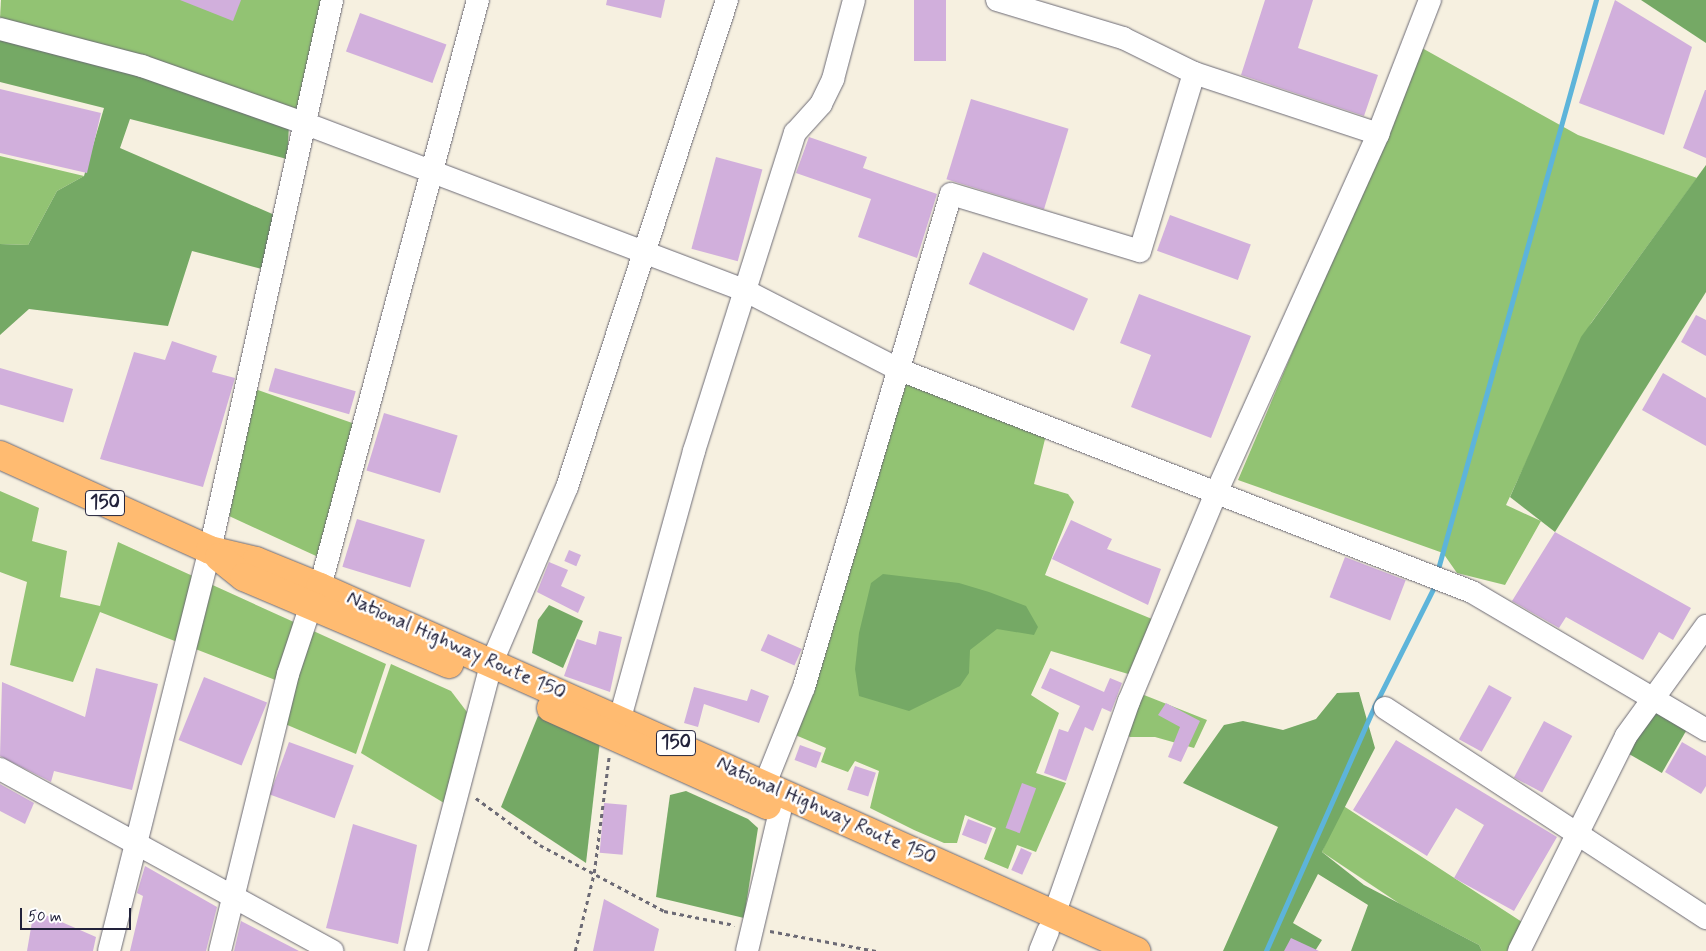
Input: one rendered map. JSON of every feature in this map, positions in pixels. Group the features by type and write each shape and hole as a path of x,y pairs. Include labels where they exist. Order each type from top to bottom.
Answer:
{"highway":[{"name":"National Highway Route 150","path":"0,455 210,550 244,577 315,596 489,671 617,728 780,812 1092,951"},
{"name":"National Highway Route 150","path":"617,728 765,784 1047,932 1136,951"}],"street":[{"path":"109,951 210,550 332,0"},
{"path":"220,951 288,674 315,596 478,0"},
{"path":"416,951 489,671 567,487 727,0"},
{"path":"617,728 694,451 795,133 821,104 833,79 854,0"},
{"path":"997,0 1123,38 1194,73 1378,134"},
{"path":"1047,932 1129,701 1217,491 1378,134 1430,0"},
{"path":"0,29 142,66 304,123 746,290 900,370 1217,491 1472,592 1706,730"},
{"path":"765,784 804,687 951,194 1140,251 1194,73"},
{"path":"1519,951 1626,736 1651,698 1706,626"},
{"path":"1385,708 1706,918"},
{"path":"0,769 333,951"},
{"path":"747,951 780,812"}],"path":[{"path":"575,951 594,873 603,780 617,728"},
{"path":"459,785 540,845 664,911 876,951"}],"green space":[{"path":"1,0 325,0 299,110 0,18"},
{"path":"1641,0 1706,0 1706,43"},
{"path":"0,34 136,70 289,126 287,159 130,119 120,148 277,216 266,270 192,251 168,326 29,309 0,335 0,244 28,245 57,191 84,176 104,108 0,82"},
{"path":"1422,48 1578,135 1697,178 1591,323 1506,505 1541,521 1505,585 1457,573 1443,553 1238,480"},
{"path":"0,156 84,176 57,191 28,245 0,244"},
{"path":"1706,165 1706,292 1555,532 1510,497 1581,337"},
{"path":"907,381 1046,435 1034,484 1068,494 1074,502 1045,575 1152,619 1135,676 1051,651 1031,695 1059,713 1036,773 1066,783 1036,852 1017,845 1008,869 984,859 996,828 965,815 957,843 944,843 914,830 870,808 879,771 855,761 848,772 821,762 826,748 793,734"},
{"path":"255,389 358,425 327,561 229,516"},
{"path":"0,491 39,508 32,541 67,551 60,597 100,606 118,542 296,623 278,681 100,612 73,682 10,665 27,582 0,572"},
{"path":"883,574 959,583 989,592 1026,606 1038,627 1034,635 997,629 970,650 969,673 960,686 909,711 859,696 855,669 859,633 871,583"},
{"path":"549,605 583,621 563,668 532,653 538,620"},
{"path":"309,629 386,664 356,754 285,724"},
{"path":"391,664 451,691 467,712 444,803 361,753"},
{"path":"1359,692 1375,748 1322,852 1364,885 1479,945 1482,951 1351,951 1368,905 1318,874 1293,923 1322,940 1315,951 1223,951 1278,827 1183,783 1224,725 1243,721 1283,730 1316,719 1337,693"},
{"path":"1139,693 1207,720 1194,748 1155,737 1130,737 1123,732"},
{"path":"1652,706 1688,727 1662,773 1626,752"},
{"path":"538,716 600,741 586,863 501,807"},
{"path":"686,791 748,819 758,828 744,918 656,897 670,795"},
{"path":"1342,805 1522,922 1507,951 1482,951 1479,945 1400,904 1322,852"}],"building":[{"path":"180,0 241,0 233,21"},
{"path":"607,0 665,0 661,18 606,5"},
{"path":"914,0 946,0 946,61 914,61"},
{"path":"1265,0 1313,0 1298,48 1378,75 1364,116 1241,75"},
{"path":"1615,0 1692,47 1664,135 1579,103"},
{"path":"360,13 446,44 432,83 346,52"},
{"path":"0,89 101,113 87,173 0,153"},
{"path":"1706,90 1706,158 1683,148"},
{"path":"971,99 1069,129 1044,209 946,179"},
{"path":"809,137 867,157 863,168 937,194 917,258 858,237 871,199 796,173"},
{"path":"716,157 762,169 738,261 691,249"},
{"path":"1170,215 1251,244 1238,280 1157,251"},
{"path":"983,252 1088,299 1074,331 969,284"},
{"path":"1139,294 1251,336 1211,438 1131,407 1151,355 1120,343"},
{"path":"1696,315 1706,320 1706,356 1681,342"},
{"path":"172,341 217,356 212,372 235,378 203,487 100,459 134,352 165,360"},
{"path":"0,368 73,389 63,423 0,404"},
{"path":"275,368 356,391 349,414 268,391"},
{"path":"1663,373 1706,398 1706,446 1642,410"},
{"path":"384,413 458,436 440,493 366,470"},
{"path":"357,519 425,540 410,588 342,567"},
{"path":"1071,520 1112,539 1107,549 1161,569 1148,605 1052,559"},
{"path":"1555,532 1691,608 1673,640 1659,632 1643,660 1566,617 1559,628 1512,601"},
{"path":"569,550 581,555 576,566 564,561"},
{"path":"1345,557 1406,580 1390,620 1330,597"},
{"path":"549,562 568,570 561,586 585,597 578,613 537,592"},
{"path":"599,631 622,637 610,692 564,676 577,639 596,645"},
{"path":"768,634 802,649 794,665 761,650"},
{"path":"96,668 158,684 132,790 54,771 51,782 0,756 2,682 85,717"},
{"path":"1050,668 1104,692 1110,678 1122,683 1111,712 1102,708 1093,731 1085,727 1066,781 1044,773 1059,729 1068,732 1080,706 1041,688"},
{"path":"204,677 267,702 242,766 179,740"},
{"path":"1489,685 1512,698 1482,752 1459,739"},
{"path":"694,687 747,701 751,689 769,696 759,723 704,704 698,727 684,723"},
{"path":"1166,703 1200,721 1181,762 1168,757 1180,727 1158,715"},
{"path":"1544,721 1572,736 1542,793 1514,778"},
{"path":"1396,740 1557,837 1514,911 1454,878 1484,825 1456,808 1427,856 1353,810"},
{"path":"289,742 354,766 335,818 270,795"},
{"path":"1682,742 1706,756 1706,786 1701,794 1665,772"},
{"path":"800,745 822,753 816,768 795,760"},
{"path":"855,766 876,773 868,797 847,790"},
{"path":"1022,783 1036,788 1020,833 1006,828"},
{"path":"0,784 34,803 25,824 0,811"},
{"path":"604,803 627,805 623,855 600,853"},
{"path":"968,819 992,828 986,844 962,835"},
{"path":"353,824 417,845 398,944 326,928"},
{"path":"1021,848 1032,853 1022,875 1011,870"},
{"path":"145,866 217,907 206,951 130,951 143,896 137,893"},
{"path":"604,899 659,929 654,951 593,951"},
{"path":"34,910 96,937 93,951 27,951"},
{"path":"241,921 299,951 234,951"},
{"path":"1291,938 1319,951 1284,951"}],"waterway":[{"path":"1438,569 1596,0"},
{"path":"1266,951 1374,707 1434,587"}]}
